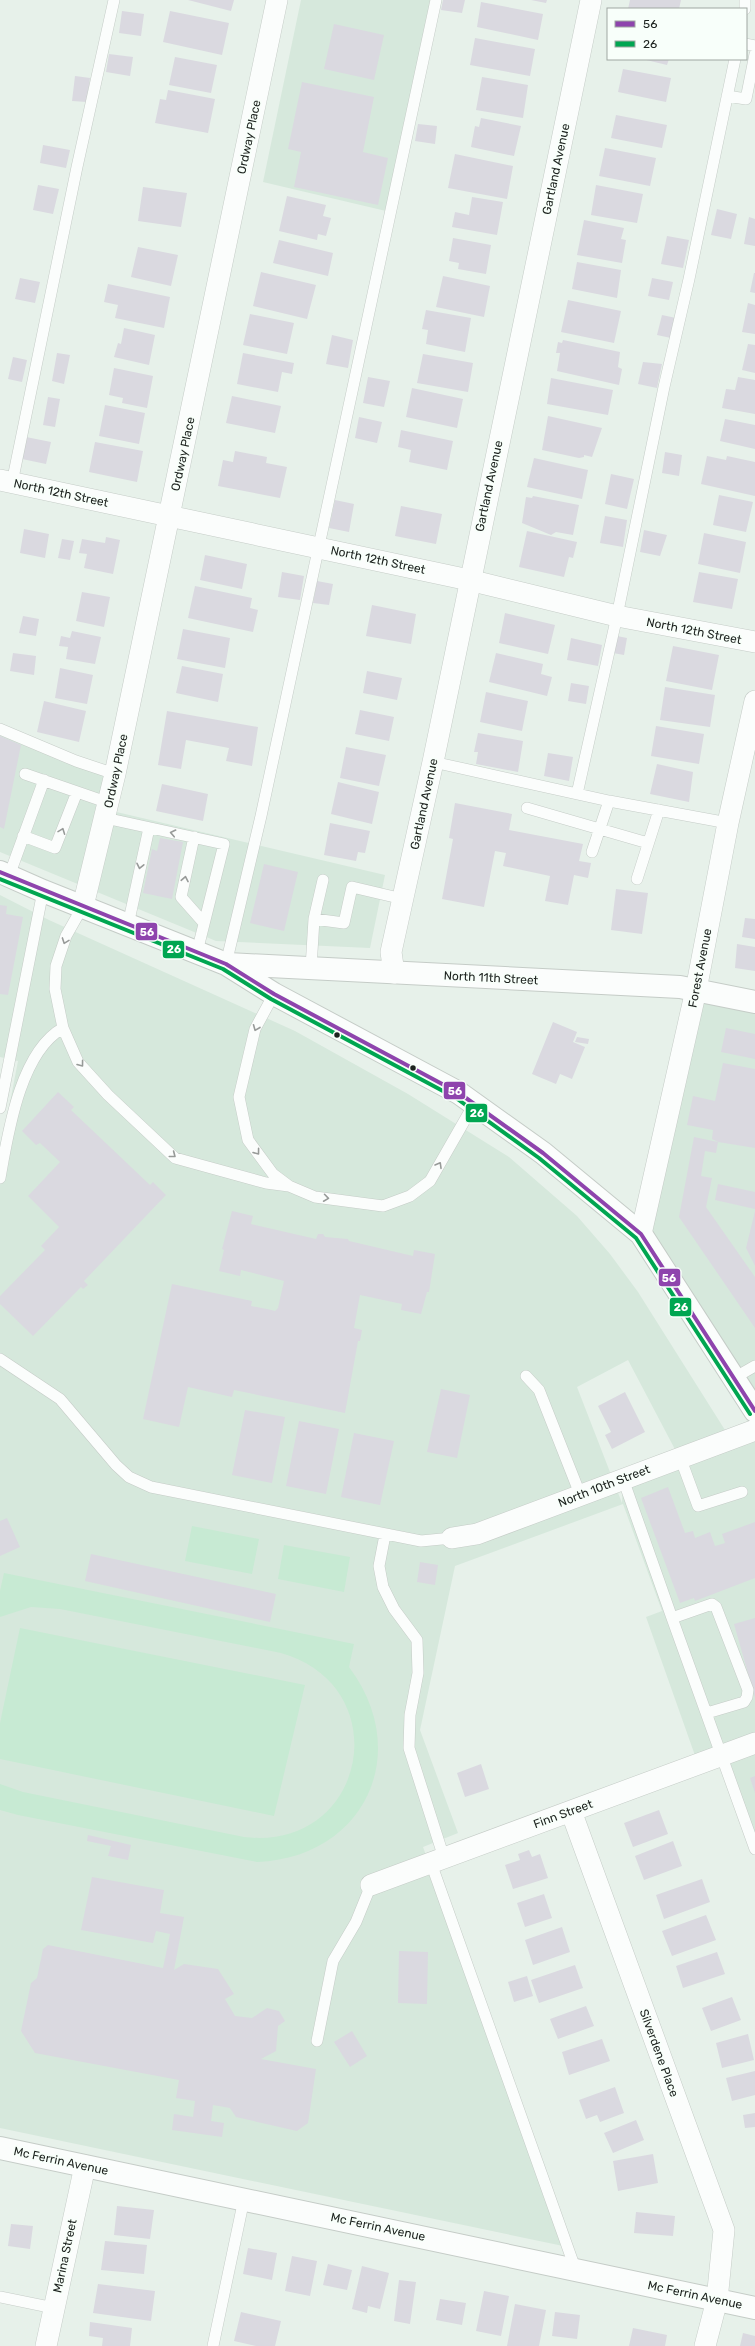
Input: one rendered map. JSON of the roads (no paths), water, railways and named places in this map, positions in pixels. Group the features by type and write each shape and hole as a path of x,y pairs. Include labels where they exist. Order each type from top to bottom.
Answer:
{"street":[{"name":"Ordway Place","path":"83,906 115,774 278,0"},
{"name":"Gartland Avenue","path":"394,973 391,952 433,762 591,0"},
{"name":"North 12th Street","path":"6,481 470,580 617,616 755,642"},
{"name":"Forest Avenue","path":"642,1234 696,990 728,823 755,701"},
{"path":"4,874 226,964 274,994 459,1093 543,1153 642,1234 755,1411"},
{"name":"North 11th Street","path":"226,964 680,987 755,1002"},
{"name":"North 10th Street","path":"452,1538 477,1534 580,1494 755,1430"},
{"name":"Finn Street","path":"371,1885 755,1743"},
{"name":"Silverdene Place","path":"571,1811 724,2230 717,2300 705,2346"},
{"name":"Mc Ferrin Avenue","path":"0,2148 575,2268 755,2308"},
{"name":"Marina Street","path":"46,2346 85,2166"}],"lane":[{"path":"6,481 114,0"},
{"path":"226,964 261,816 436,0"},
{"path":"727,96 746,99 755,54"},
{"path":"577,794 617,616 664,387 691,271 735,60"},
{"path":"0,729 76,761 115,774"},
{"path":"433,762 609,801 728,823"},
{"path":"25,774 77,792 107,811 149,828 224,844 197,952"},
{"path":"4,874 23,836 44,780"},
{"path":"23,836 55,848 77,792"},
{"path":"592,852 609,801"},
{"path":"527,808 648,843"},
{"path":"636,879 659,810"},
{"path":"128,925 149,828"},
{"path":"194,837 181,898 204,923"},
{"path":"311,968 314,919 323,880"},
{"path":"314,919 344,922 352,887 403,899"},
{"path":"0,1108 43,891"},
{"path":"83,906 66,936 56,966 55,989 63,1028 78,1062 108,1095 175,1158 266,1183 289,1186 315,1196 383,1206 410,1196 430,1181 474,1104"},
{"path":"274,994 255,1029 239,1097 248,1140 273,1174 289,1186"},
{"path":"0,1178 14,1106 22,1082 54,1033 63,1028"},
{"path":"0,1359 60,1399 116,1465 129,1477 152,1487 420,1541 452,1538"},
{"path":"734,1378 755,1366"},
{"path":"526,1376 539,1390 580,1494"},
{"path":"680,1457 698,1506 742,1492"},
{"path":"623,1479 722,1755 736,1801 755,1849"},
{"path":"385,1535 379,1566 383,1588 394,1609 416,1640 418,1673 410,1715 409,1748 437,1860 575,2268"},
{"path":"672,1618 712,1604 716,1607 748,1690 748,1697 744,1702 707,1713"},
{"path":"317,2041 333,1961 356,1922 371,1885"},
{"path":"213,2346 244,2199"},
{"path":"0,2297 54,2308"}]}
